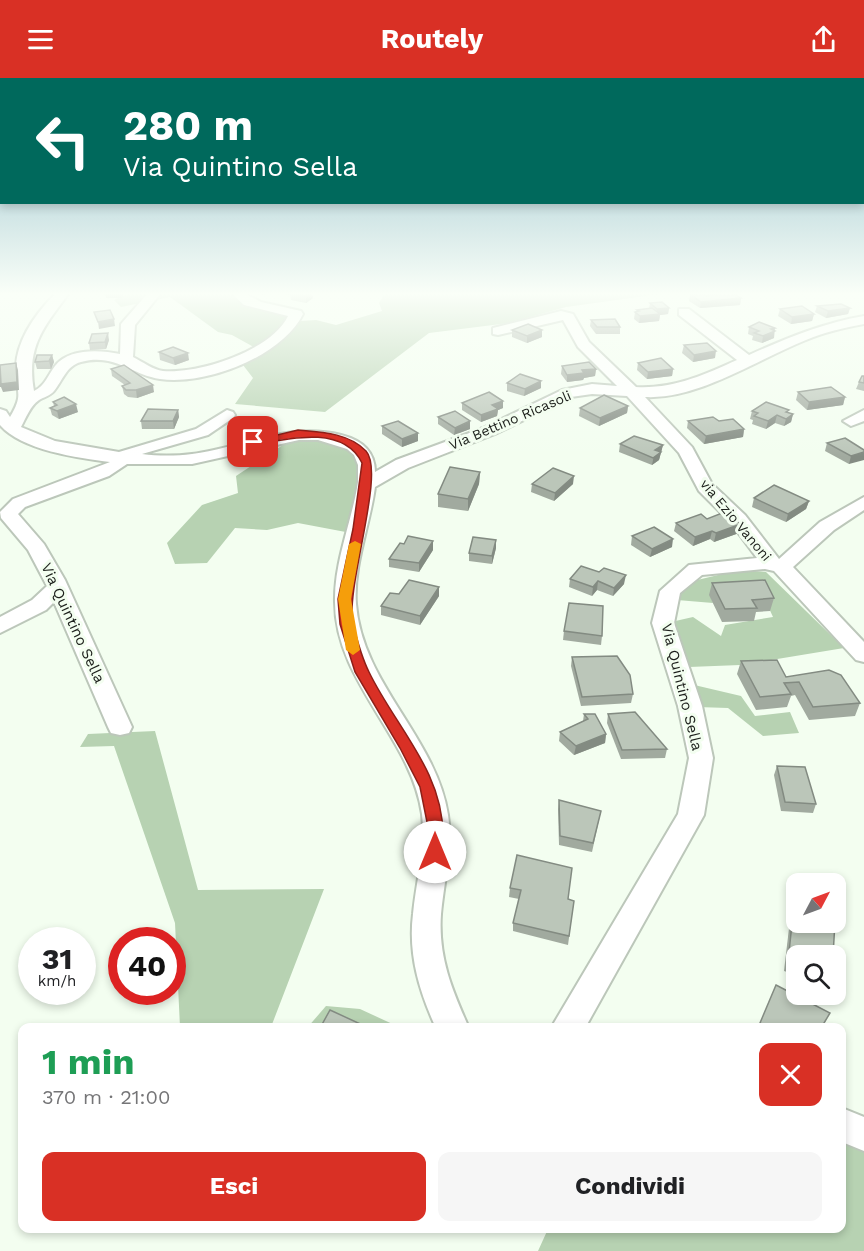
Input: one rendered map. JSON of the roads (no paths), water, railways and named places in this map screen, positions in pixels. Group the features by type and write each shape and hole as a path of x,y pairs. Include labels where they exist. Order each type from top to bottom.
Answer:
{"street":[{"path":"27,348 17,364 28,403"},
{"path":"124,359 127,356 127,348"},
{"path":"12,428 28,403 45,391 61,365 78,358 96,356 124,359 162,375 215,367 263,348"},
{"name":"via Ezio Vanoni","path":"587,348 631,391 686,451 705,487 738,519 777,565"},
{"path":"731,348 748,361"},
{"name":"Via Bettino Ricasoli","path":"366,485 402,464 510,422 567,393 592,389 655,393 698,383 777,348"},
{"path":"0,414 12,428 29,438 51,445 123,458 190,459 268,437 298,434 325,435 350,443 363,454 367,463 366,485 344,599 346,624 362,672 408,747 433,803 435,852 426,917 429,973 440,1004 450,1023"},
{"path":"123,458 128,453 202,432 226,415"},
{"name":"Via Quintino Sella","path":"120,727 58,587 37,548 8,514 19,504 103,472 123,458"},
{"path":"864,502 827,526 795,557 777,565 864,656"},
{"name":"Via Quintino Sella","path":"570,1023 691,815 701,758 690,706 663,623 670,591 696,569 777,565"},
{"path":"0,626 39,605 58,587"},
{"path":"846,1127 864,1134"}]}
